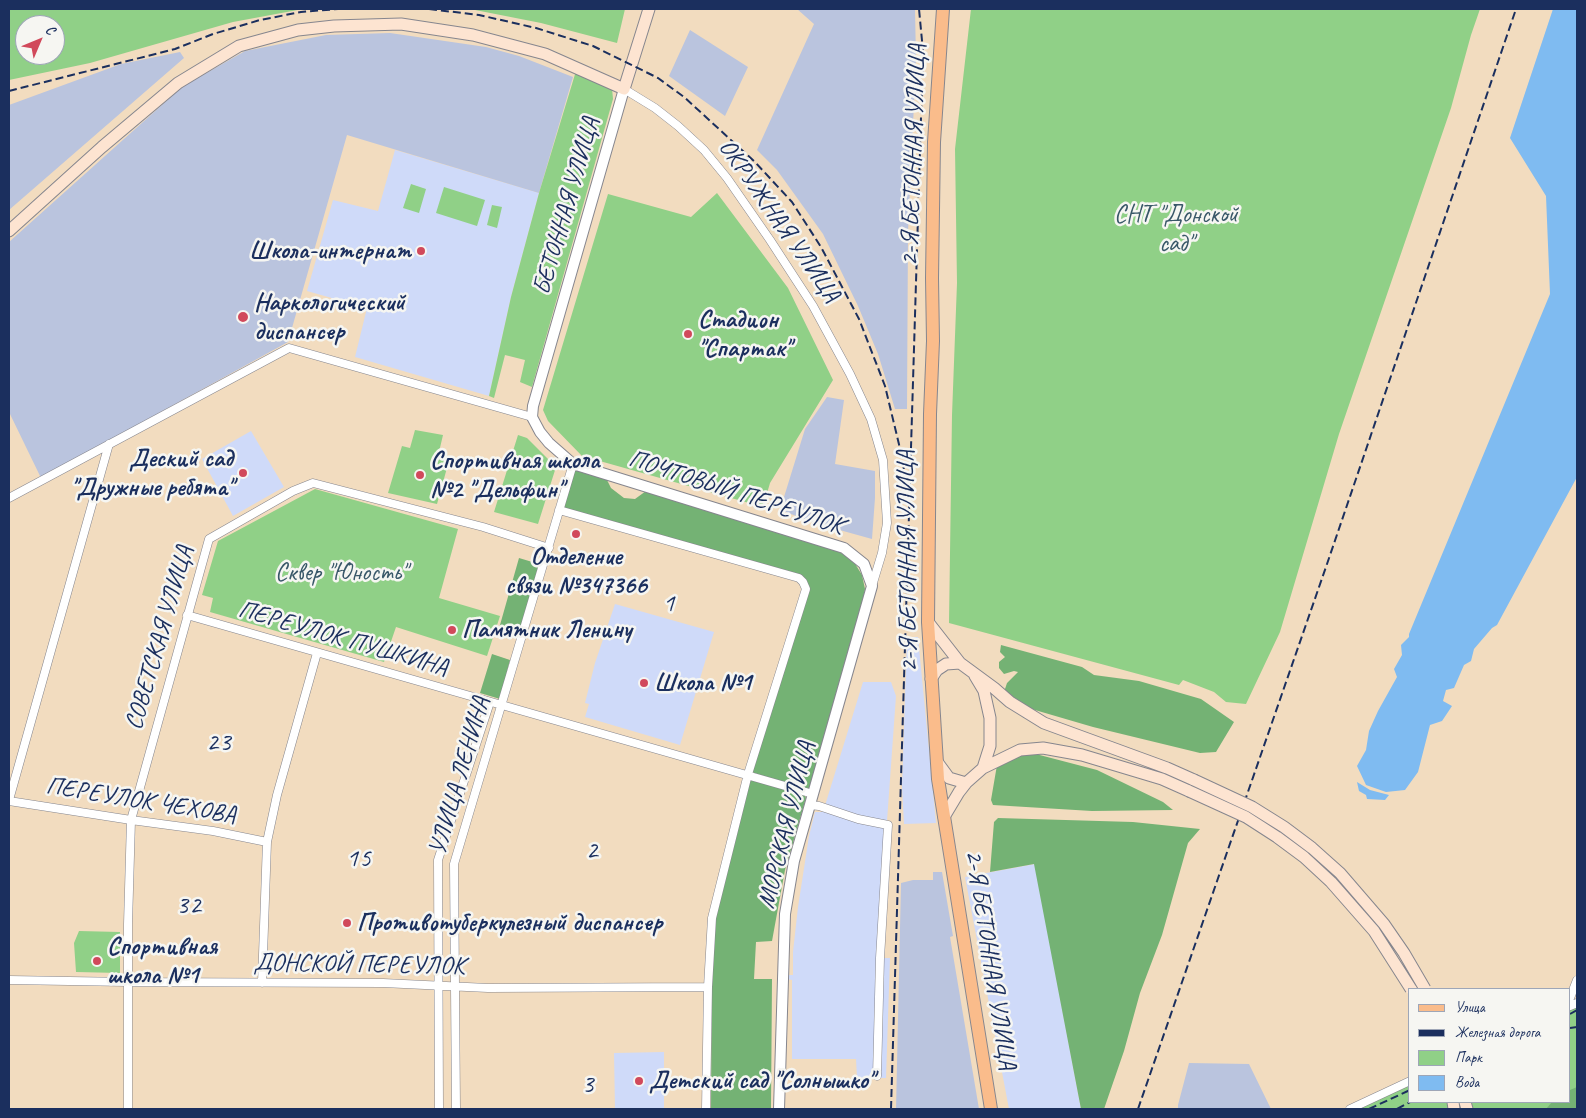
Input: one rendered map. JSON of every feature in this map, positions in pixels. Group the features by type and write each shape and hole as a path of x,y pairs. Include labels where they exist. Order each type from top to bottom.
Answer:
{"main road":[{"name":"БЕТОННАЯ УЛИЦА","path":"624,89 649,9"},
{"name":"2-Я БЕТОННАЯ УЛИЦА","path":"943,9 934,142 928,622 931,679 944,817 991,1109"},
{"name":"ОКРУЖНАЯ УЛИЦА","path":"9,231 102,147 178,82 239,46 270,36 298,30 334,26 401,24 465,33 545,54 624,89"},
{"path":"928,622 960,663 1023,711 1044,723 1081,738 1167,768 1252,806 1284,827 1340,873 1384,924 1424,988"},
{"path":"931,679 936,670 946,664 960,663"},
{"path":"971,671 984,691 990,718 990,746 983,768"},
{"path":"944,817 966,783 983,768 1020,750 1043,748 1082,755 1162,779 1246,817 1304,857 1331,882 1374,931 1410,988"},
{"path":"938,763 949,778 966,783"}],"street":[{"name":"БЕТОННАЯ УЛИЦА","path":"532,417 533,406 624,89"},
{"name":"ОКРУЖНАЯ УЛИЦА","path":"624,89 655,108 704,150 770,240 813,306 850,374 870,419 883,460 887,523 882,554 872,586"},
{"path":"9,498 289,348 532,417"},
{"name":"ПОЧТОВЫЙ ПЕРЕУЛОК","path":"532,417 549,444 573,464 844,548 864,564 872,586"},
{"path":"9,800 109,444"},
{"name":"УЛИЦА ЛЕНИНА","path":"456,1109 454,864 573,464"},
{"name":"СОВЕТСКАЯ УЛИЦА","path":"128,1109 130,820 208,539 294,490 312,483 483,527 548,548"},
{"path":"559,510 799,578 806,589 748,774 712,918 708,987 706,1109"},
{"name":"МОРСКАЯ УЛИЦА","path":"778,1109 785,914 794,861 872,586"},
{"name":"ПЕРЕУЛОК ПУШКИНА","path":"187,615 813,794"},
{"path":"262,983 268,842 277,795 317,653"},
{"name":"УЛИЦА ЛЕНИНА","path":"439,1109 438,860 490,702"},
{"name":"ПЕРЕУЛОК ЧЕХОВА","path":"9,800 130,820 213,831 268,842"},
{"path":"810,805 819,806 858,820 888,825 880,958 877,1076"},
{"name":"ДОНСКОЙ ПЕРЕУЛОК","path":"9,980 383,983 488,988 708,987"},
{"path":"1571,995 1577,980"},
{"path":"1350,1109 1408,1082"}],"shaded area":[{"path":"797,9 915,9 916,60 908,232 907,409 895,409 878,354 858,306 823,234 777,170 757,150 814,24"},
{"path":"690,30 748,67 725,116 669,76"},
{"path":"390,33 486,47 519,56 573,77 539,193 347,135 288,342 41,478 9,412 9,242 182,87 245,51 326,35"},
{"path":"180,52 184,58 9,210 9,105 121,64"},
{"name":"Школа-интернат","path":"395,150 539,193 511,297 489,396 355,357 367,308 307,291 333,200 378,211"},
{"path":"827,397 844,400 835,464 875,471 872,539 818,524 780,510 805,429"},
{"name":"Деский сад \"Дружные ребята\"","path":"251,431 284,487 233,516 202,459"},
{"name":"Школа №1","path":"615,604 714,632 680,745 585,717 589,704 585,703 595,663"},
{"path":"907,637 918,637 936,823 904,824 902,787"},
{"path":"863,682 891,682 896,696 887,821 881,958 890,958 886,1078 857,1078 856,1059 792,1059 792,980 787,979 787,975 793,975 793,952 798,907 809,836 815,812 823,812"},
{"path":"1035,864 1081,1109 1009,1109 965,877"},
{"path":"933,872 942,872 953,936 950,937 979,1109 896,1109 901,883 913,880 933,880"},
{"name":"Детский сад \"Солнышко\"","path":"664,1052 664,1109 615,1109 614,1053"},
{"path":"1189,1063 1249,1064 1271,1109 1178,1109"}],"green space":[{"path":"9,9 303,9 233,22 90,63 9,80"},
{"path":"470,9 625,9 617,43 541,23"},
{"name":"СНТ \"Донской сад\"","path":"971,9 1480,9 1451,108 1339,434 1280,632 1246,704 1226,702 1214,692 1183,680 1179,685 949,623 952,415 957,283 955,149"},
{"path":"576,71 612,88 613,99 532,387 520,382 525,360 505,355 494,398 489,396 511,297 539,193"},
{"path":"411,184 426,189 419,213 403,208"},
{"path":"444,187 485,200 477,226 436,213"},
{"name":"Стадион \"Спартак\"","path":"717,193 788,288 833,380 770,483 763,507 582,456 548,421 543,410 608,194 691,217"},
{"path":"492,205 502,207 497,228 487,225"},
{"name":"Спортивная школа №2 \"Дельфин\"","path":"415,430 443,435 439,452 450,457 437,504 388,493 402,446 410,448"},
{"path":"518,435 527,438 556,467 538,524 494,512"},
{"path":"574,469 607,480 611,488 624,498 635,499 646,491 828,546 854,562 862,575 865,589 863,605 809,789 807,790 752,771 808,590 807,581 801,576 563,508"},
{"name":"Сквер \"Юность\"","path":"315,489 458,529 439,598 500,616 487,656 396,627 384,662 210,612 213,598 202,595 218,541"},
{"path":"519,558 539,564 518,638 498,632"},
{"path":"1001,645 1082,667 1094,675 1139,681 1201,699 1234,722 1216,752 1200,753 1093,727 1011,703 1003,695 1007,683 1018,672 1014,671 1004,674 999,668 999,662 1005,657 1000,652"},
{"path":"492,654 510,660 500,699 480,693"},
{"path":"1007,752 1032,753 1097,770 1163,802 1173,810 1092,811 993,805 991,800 997,765"},
{"path":"749,779 805,796 806,798 785,870 772,941 756,942 754,979 772,979 771,1109 711,1109 712,916"},
{"path":"998,818 1133,822 1200,829 1188,843 1162,935 1140,993 1124,1051 1104,1109 1081,1109 1034,864 990,872 994,822"},
{"name":"Спортивная школа №1","path":"79,931 120,932 120,973 76,972 74,943"},
{"path":"1577,1004 1577,1109 1358,1109 1408,1085 1408,1103 1571,1103 1571,1007"},
{"path":"1577,1087 1577,1109 1546,1109 1551,1103 1571,1103 1571,1090"}],"water":[{"path":"1553,9 1577,9 1577,477 1497,625 1492,628 1474,649 1471,661 1464,665 1454,688 1446,690 1443,701 1452,706 1442,721 1430,725 1418,772 1405,790 1386,792 1366,785 1357,766 1366,750 1369,731 1397,677 1394,669 1402,655 1401,645 1409,637 1550,294 1546,196 1510,138"},
{"path":"1357,782 1370,790 1389,795 1385,800 1367,799 1366,795 1359,791"}],"railway":[{"path":"9,91 175,49 213,34 260,20 301,12 338,9"},
{"path":"429,9 479,15 536,28 593,46 658,78 684,97 755,162 792,202 821,247 859,319 885,386 904,472"},
{"path":"891,1109 923,51 919,9"},
{"path":"1138,1109 1327,564 1516,9"},
{"path":"1571,1013 1577,1010"},
{"path":"1571,1028 1577,1027"},
{"path":"1369,1109 1408,1091"},
{"path":"1397,1109 1408,1103"}],"place":[{"name":"Школа-интернат","path":"421,251"},
{"name":"Наркологический диспансер","path":"243,317"},
{"name":"Стадион \"Спартак\"","path":"688,334"},
{"name":"Деский сад \"Дружные ребята\"","path":"243,473"},
{"name":"Спортивная школа №2 \"Дельфин\"","path":"420,475"},
{"name":"Отделение связи №347366","path":"576,534"},
{"name":"Памятник Ленину","path":"452,630"},
{"name":"Школа №1","path":"644,683"},
{"name":"Противотуберкулезный диспансер","path":"347,923"},
{"name":"Спортивная школа №1","path":"97,961"},
{"name":"Детский сад \"Солнышко\"","path":"639,1081"}],"district":[{"name":"1","path":"669,604"},
{"name":"23","path":"219,743"},
{"name":"2","path":"592,851"},
{"name":"15","path":"359,859"},
{"name":"32","path":"189,906"},
{"name":"3","path":"588,1085"}]}
